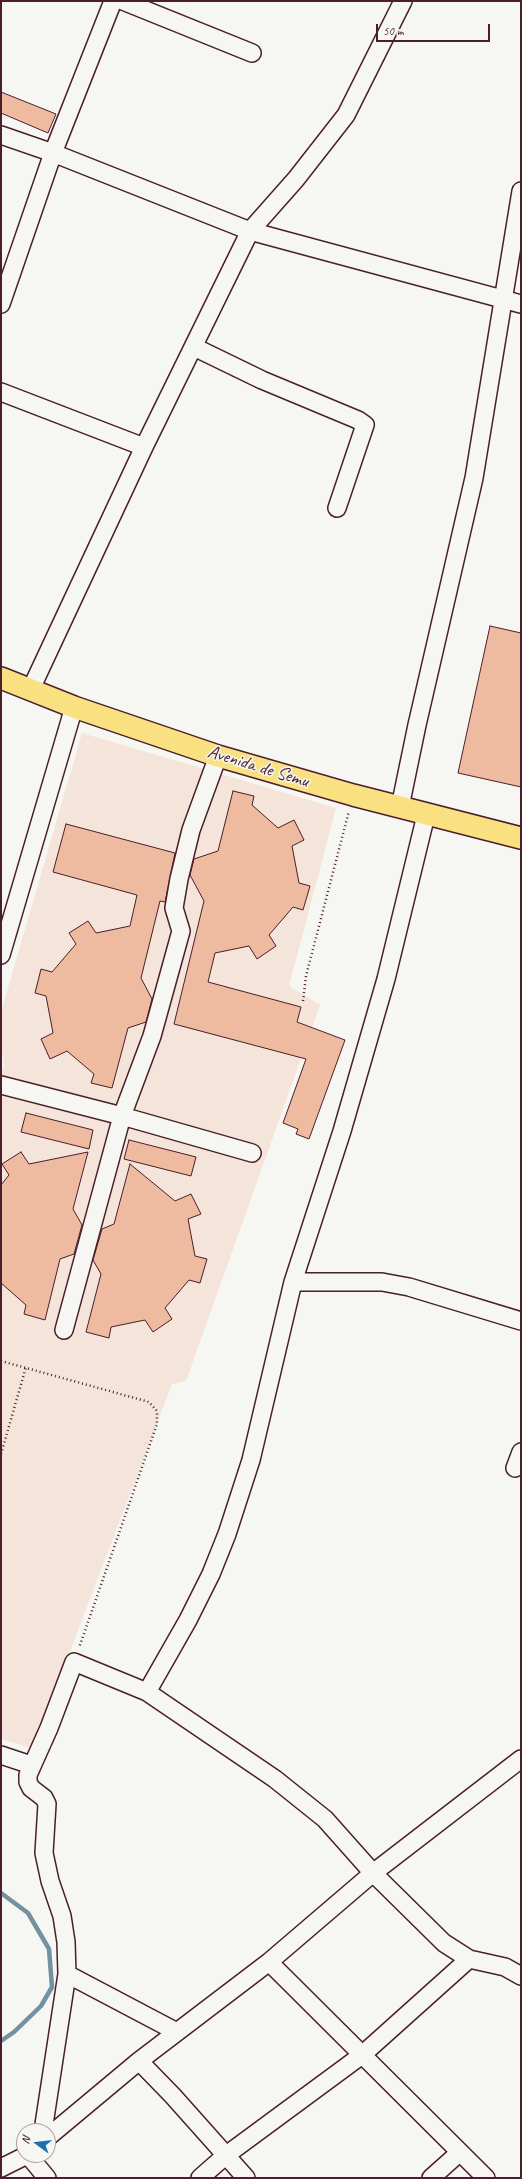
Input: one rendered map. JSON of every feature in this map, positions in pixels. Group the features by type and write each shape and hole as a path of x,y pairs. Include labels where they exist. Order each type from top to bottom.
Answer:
{"main road":[{"name":"Avenida de Semu","path":"2,681 218,756 426,815 521,838"}],"street":[{"path":"1,304 53,153 113,1"},
{"path":"123,1 252,53"},
{"path":"30,691 144,447 250,231 296,179 346,115 403,1"},
{"path":"1,135 53,153 250,231 521,304"},
{"path":"400,807 417,725 474,478 521,191"},
{"path":"194,347 262,380 358,420 365,425 337,508"},
{"path":"1,392 144,447"},
{"path":"1,955 74,707"},
{"path":"64,1330 122,1116 152,1036 181,931 174,908 179,879 191,830 218,756"},
{"path":"147,1692 195,1607 227,1534 250,1460 293,1282 342,1131 386,980 426,815"},
{"path":"1,1085 122,1116 252,1153"},
{"path":"293,1282 382,1282 409,1287 521,1321"},
{"path":"515,1468 521,1452"},
{"path":"44,2123 67,1974 66,1942 62,1916 50,1881 44,1853 47,1804 44,1798 32,1788 28,1782 31,1765 49,1728 74,1662 147,1692 275,1779 325,1819 373,1873 444,1943 469,1959 505,1966 521,1976"},
{"path":"1,1755 31,1765"},
{"path":"56,2130 139,2061 269,1962 373,1873 521,1759"},
{"path":"200,2178 226,2156 362,2055 469,1959"},
{"path":"269,1962 458,2153 486,2178"},
{"path":"67,1974 177,2032"},
{"path":"139,2061 173,2096 246,2178"},
{"path":"431,2178 458,2153"},
{"path":"1,2168 16,2161"},
{"path":"35,2163 47,2178"}],"path":[{"path":"303,1002 306,976 353,795"},
{"path":"1,1361 149,1402 157,1411 157,1424 90,1622 74,1662"},
{"path":"1,1454 26,1367"}],"shaded area":[{"path":"82,733 336,808 289,986 320,1005 186,1381 172,1384 49,1706 30,1748 1,1739 1,1075 4,1065 1,1046 1,1012"}],"building":[{"path":"1,92 56,114 48,133 1,113"},
{"path":"490,626 521,633 521,787 458,773"},
{"path":"233,791 254,796 252,805 278,828 294,820 304,840 292,846 299,883 310,886 303,910 293,907 269,935 276,946 257,959 249,946 215,953 208,982 301,1007 297,1022 345,1040 309,1139 296,1134 298,1129 283,1123 306,1059 174,1024 204,901 190,875 194,859 218,851"},
{"path":"66,824 175,853 165,902 160,901 141,978 152,999 146,1022 128,1028 112,1088 91,1083 94,1074 67,1051 50,1059 41,1039 53,1033 46,996 35,993 41,969 52,972 76,944 69,933 88,921 96,933 130,926 137,895 53,872"},
{"path":"26,1113 93,1130 89,1149 21,1132"},
{"path":"129,1140 196,1157 191,1176 124,1159"},
{"path":"21,1152 29,1164 88,1152 73,1209 82,1225 74,1254 60,1259 45,1320 24,1314 26,1305 1,1283 1,1185 9,1175 2,1164"},
{"path":"130,1164 175,1201 191,1194 201,1214 188,1219 195,1256 207,1259 200,1283 189,1280 165,1308 172,1319 153,1332 145,1320 111,1327 109,1338 86,1332 101,1274 93,1260 102,1229 114,1224"}],"waterway":[{"path":"1,1893 28,1913 49,1949 52,1987 41,2006 14,2032 1,2041"}]}
